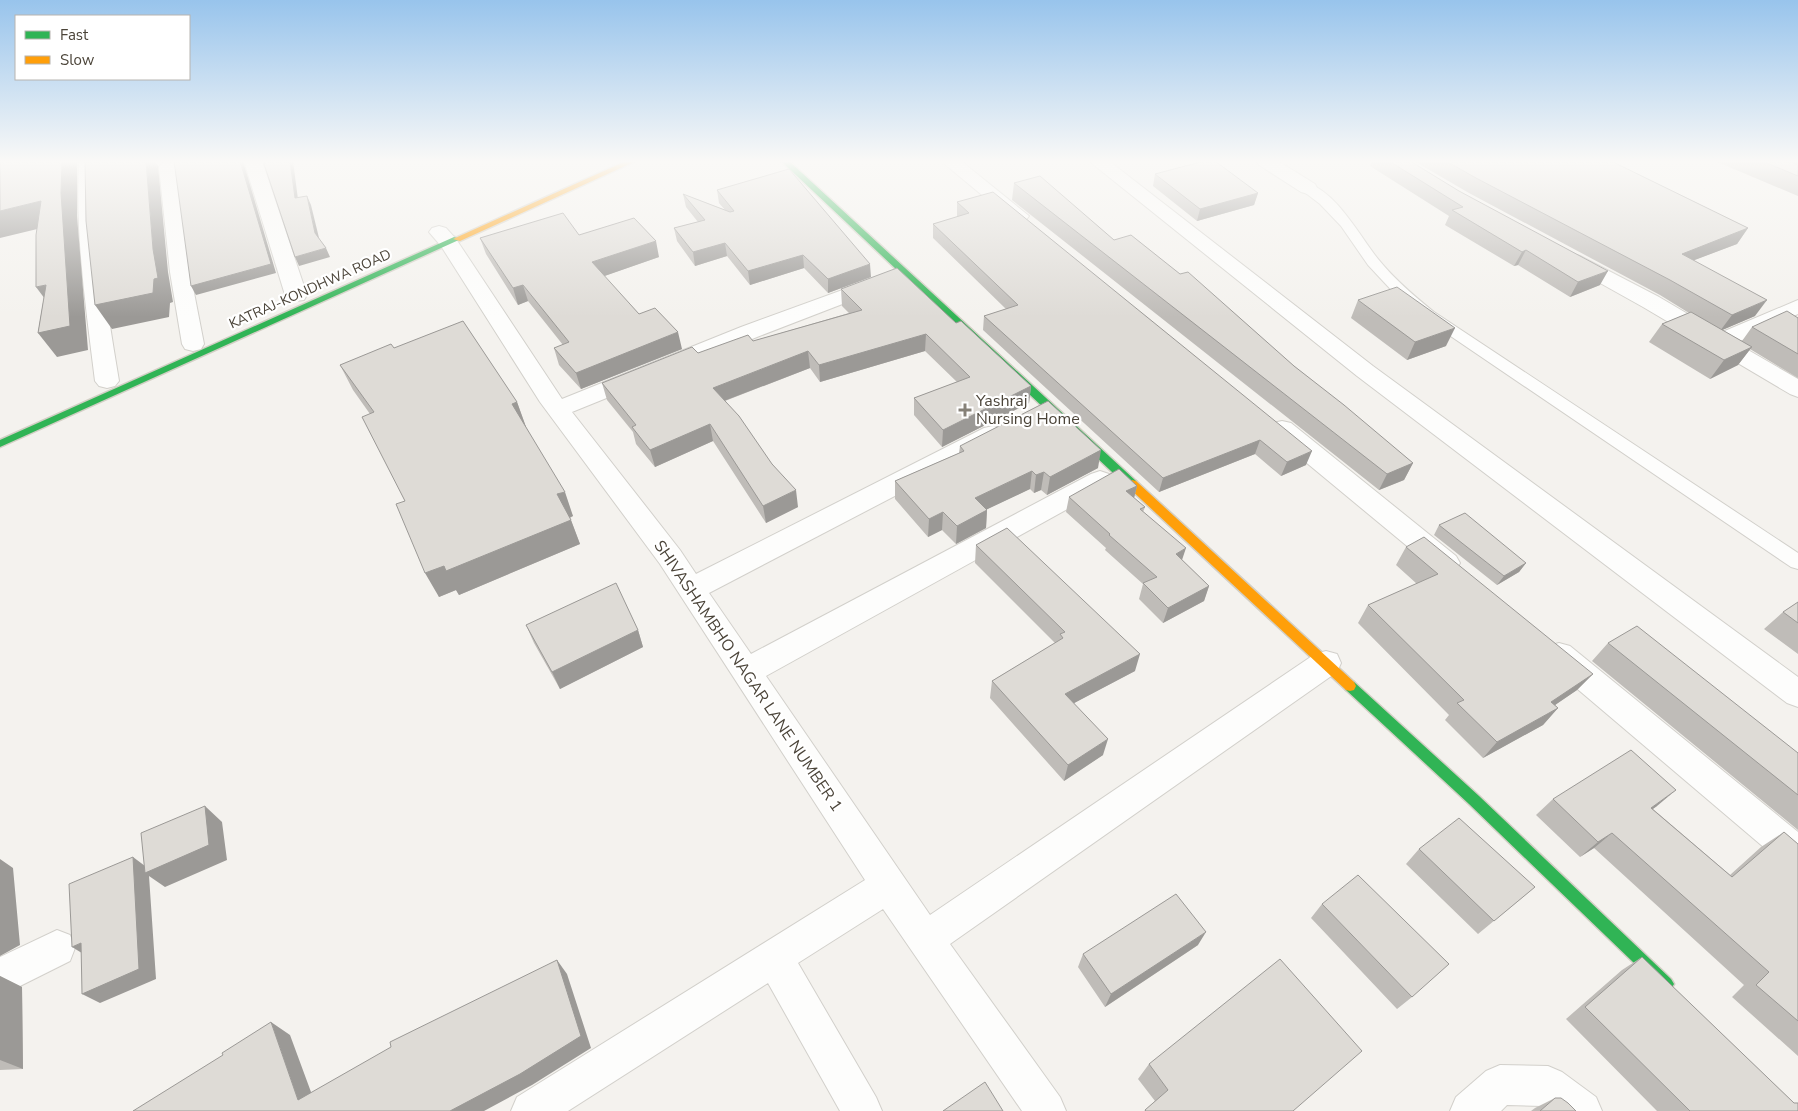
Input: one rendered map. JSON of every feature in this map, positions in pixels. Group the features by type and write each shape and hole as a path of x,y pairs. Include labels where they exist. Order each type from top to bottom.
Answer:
{"main road":[{"name":"KATRAJ-KONDHWA ROAD","path":"0,444 441,235 498,213"},
{"path":"840,213 1474,800 1676,993"}],"street":[{"path":"87,213 89,258 107,381"},
{"path":"173,213 180,272 193,343"},
{"path":"270,213 296,295"},
{"path":"1014,213 1038,232"},
{"path":"1164,213 1365,371 1798,694"},
{"name":"SHIVASHAMBHO NAGAR LANE NUMBER 1","path":"441,235 558,409 670,557 925,940 1046,1111"},
{"path":"1556,251 1651,302 1798,389"},
{"path":"558,409 749,332 905,273"},
{"path":"1719,342 1798,306"},
{"path":"692,589 1047,406"},
{"path":"1264,415 1462,576"},
{"path":"746,672 1117,471"},
{"path":"1546,644 1798,854"},
{"path":"925,940 1326,663"},
{"path":"531,1111 889,885"},
{"path":"0,977 57,948"},
{"path":"774,958 862,1111"},
{"path":"1470,1111 1500,1085 1548,1086 1582,1111"}],"lane":[{"path":"1336,213 1346,223 1373,262 1401,292 1429,315 1798,562"}],"building":[{"path":"39,213 62,213 70,326 38,333 46,285 36,287 36,235"},
{"path":"86,213 150,213 158,278 154,279 153,293 95,305"},
{"path":"181,213 256,213 271,264 191,286"},
{"path":"280,213 311,213 315,233 326,248 295,257"},
{"path":"563,213 579,235 634,218 656,241 592,262 639,314 655,308 678,332 576,373 554,348 569,342 523,285 513,288 480,238"},
{"path":"699,213 826,213 870,264 828,279 803,255 748,271 725,243 693,252 674,228 705,220"},
{"path":"969,213 1019,213 1312,451 1287,462 1260,440 1163,478 984,316 1018,305 933,224"},
{"path":"1052,213 1083,213 1114,240 1131,235 1180,274 1188,272 1294,366 1413,463 1387,474"},
{"path":"1457,213 1500,213 1608,271 1578,282 1526,250 1522,252"},
{"path":"1542,213 1717,213 1748,228 1682,254 1767,300 1732,315"},
{"path":"897,268 956,323 961,321 1031,386 943,430 914,398 970,377 926,334 819,365 808,351 713,388 739,416 772,464 796,490 763,506 710,424 650,450 632,427 636,425 602,383 692,347 698,353 748,335 753,341 862,310 841,289"},
{"path":"1397,287 1455,328 1415,342 1358,300"},
{"path":"1787,311 1798,318 1798,354 1752,327"},
{"path":"1691,312 1752,347 1724,360 1662,324"},
{"path":"463,321 517,402 512,404 565,492 557,494 571,520 446,571 444,566 425,573 396,504 405,501 362,417 374,412 340,365 391,344 394,348"},
{"path":"1048,401 1101,450 1050,477 1044,472 1036,475 1032,471 975,498 987,510 957,526 943,512 929,519 895,481 964,451 960,446"},
{"path":"1119,469 1137,486 1126,491 1145,507 1140,509 1186,548 1176,554 1209,586 1168,608 1143,583 1157,577 1069,497"},
{"path":"1465,513 1526,563 1504,576 1439,525"},
{"path":"1007,528 1140,654 1065,694 1108,739 1068,765 992,681 1063,638 1060,634 1065,632 976,545"},
{"path":"1424,537 1593,674 1551,702 1558,708 1497,742 1457,703 1464,700 1368,605 1438,574 1406,547"},
{"path":"616,583 638,630 552,672 526,625"},
{"path":"1798,602 1798,623 1783,612"},
{"path":"1637,626 1798,753 1798,795 1608,643"},
{"path":"1631,750 1676,790 1651,808 1732,877 1784,832 1798,844 1798,1021 1756,985 1769,972 1612,833 1598,842 1553,799"},
{"path":"205,806 209,845 145,873 141,833"},
{"path":"1459,818 1535,887 1494,921 1419,849"},
{"path":"133,857 139,969 82,994 81,943 72,947 69,884"},
{"path":"1358,875 1449,964 1412,997 1322,904"},
{"path":"1176,894 1206,932 1111,994 1083,954"},
{"path":"1642,957 1794,1103 1798,1103 1798,1111 1690,1111 1585,1007"},
{"path":"1280,959 1362,1051 1293,1111 1146,1111 1168,1090 1149,1064"},
{"path":"557,960 581,1036 520,1074 450,1111 133,1111 223,1055 222,1053 271,1022 298,1100 391,1047 390,1042"},
{"path":"985,1082 1003,1111 943,1111"},
{"path":"1555,1098 1561,1098 1576,1111 1540,1111"}],"traffic: fast":[{"path":"841,213 1132,484"},
{"path":"0,444 457,239"},
{"path":"1350,686 1474,800 1666,984"}],"traffic: slow":[{"path":"457,239 516,213"},
{"path":"1132,484 1350,686"}],"place":[{"name":"Yashraj Nursing Home","path":"965,410"}]}
